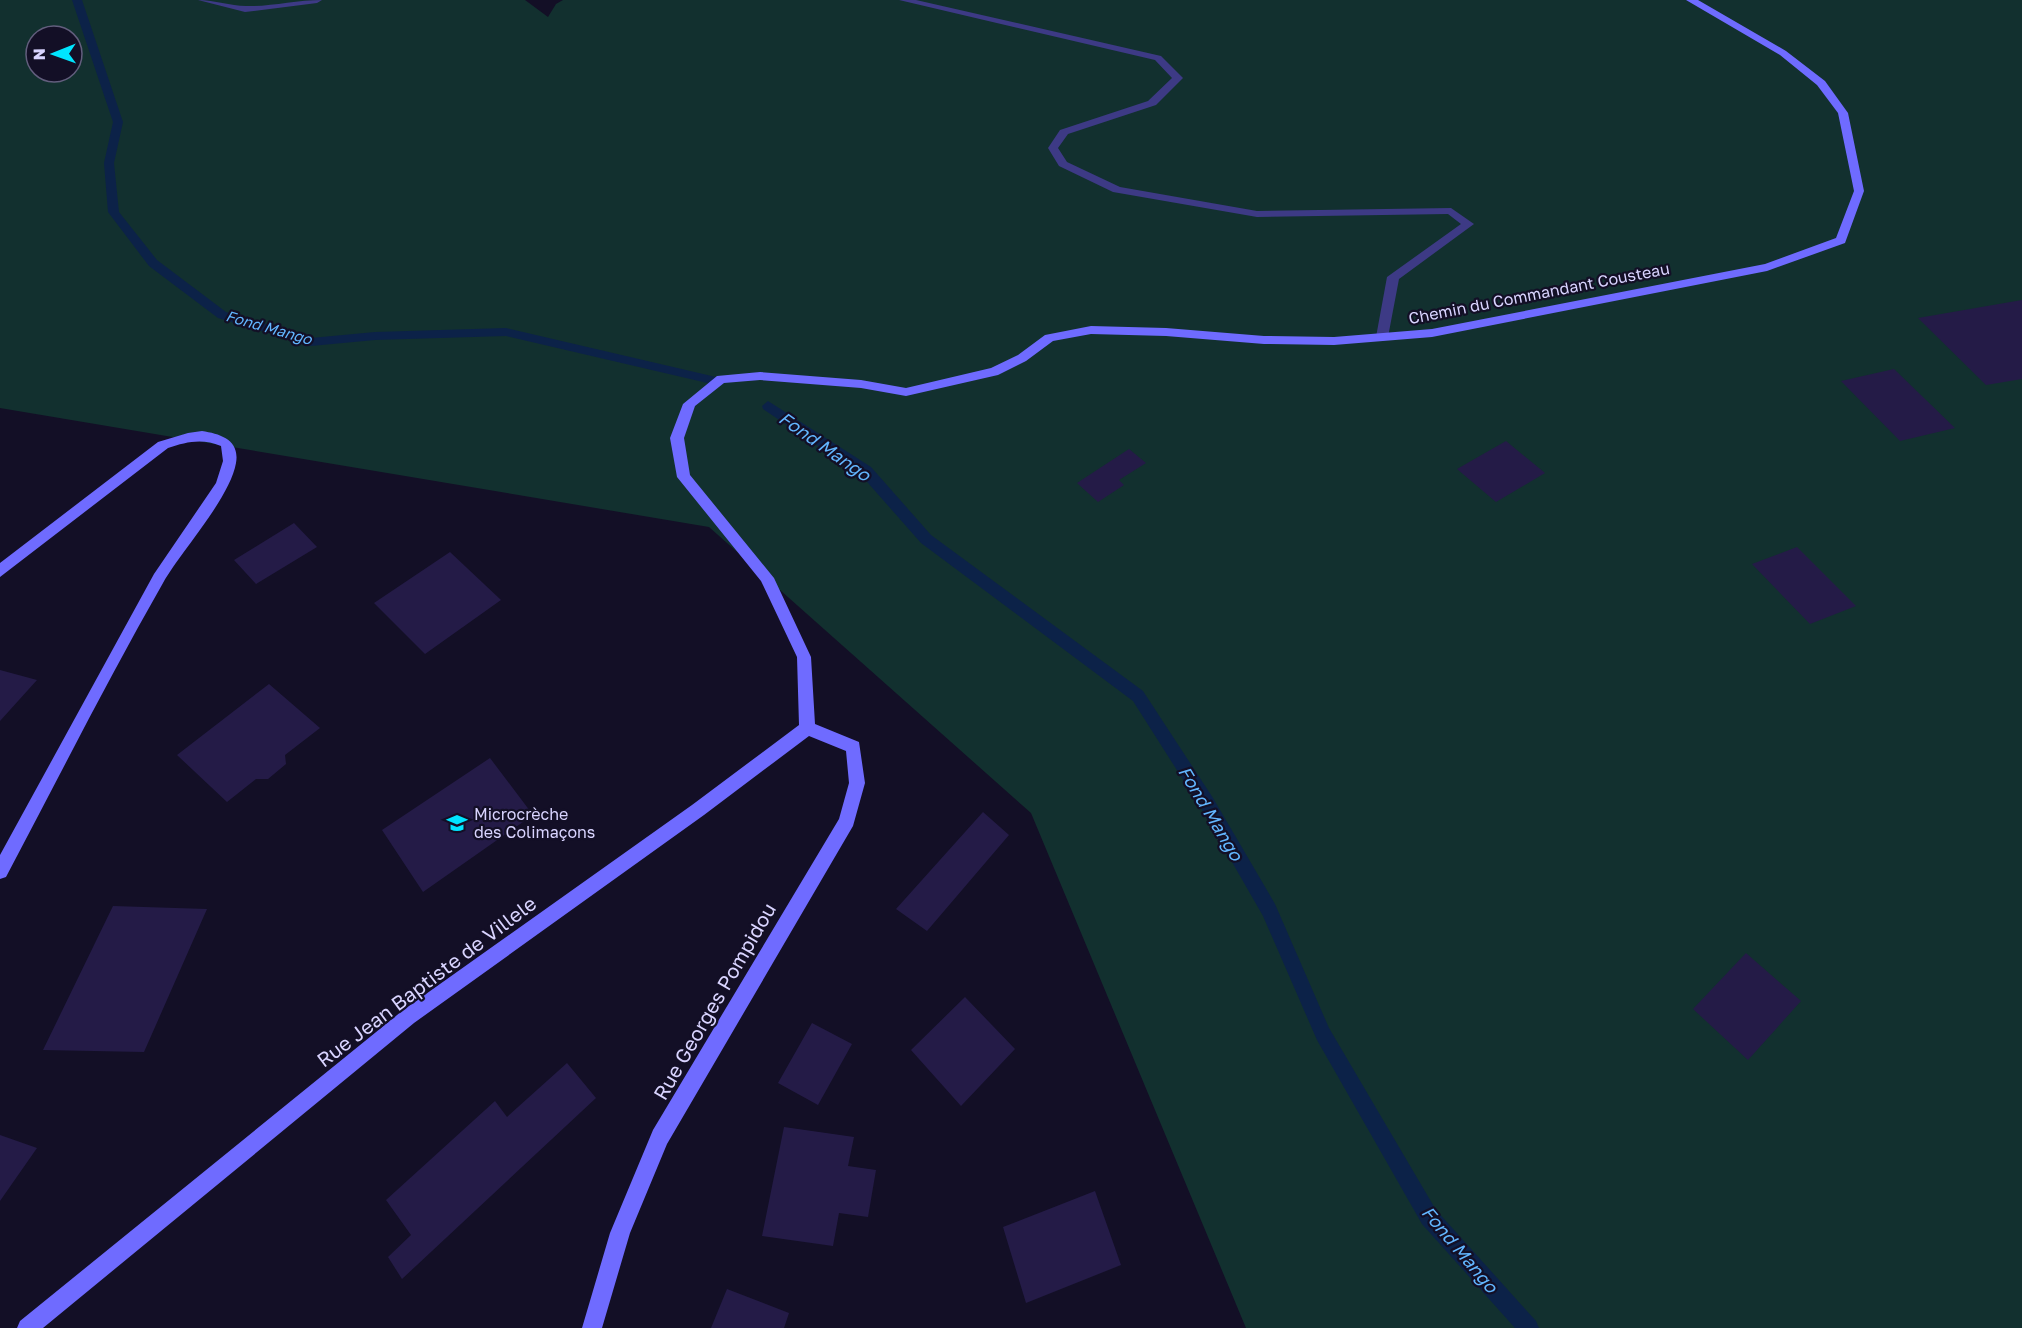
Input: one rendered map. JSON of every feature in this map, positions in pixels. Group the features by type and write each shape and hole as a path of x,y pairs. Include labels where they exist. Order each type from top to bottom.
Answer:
{"main road":[{"name":"Chemin du Commandant Cousteau","path":"807,728 804,657 767,578 684,477 677,438 689,404 721,379 760,376 861,384 906,392 994,372 1022,358 1048,338 1091,330 1166,332 1264,340 1334,341 1432,333 1767,267 1841,240 1859,191 1843,113 1821,83 1783,53 1691,0"},
{"path":"0,571 163,445 188,436 210,435 227,443 230,461 222,484 159,578 0,871"},
{"name":"Rue Jean Baptiste de Villele","path":"27,1328 408,1017 698,810 807,728"},
{"name":"Rue Georges Pompidou","path":"592,1328 620,1233 660,1137 847,820 857,783 853,747 807,728"}],"lane":[{"path":"203,0 245,9 317,0"},
{"path":"904,0 1158,58 1178,78 1152,103 1064,132 1053,148 1063,164 1117,190 1257,214 1451,211 1468,224 1393,278 1382,337"}],"green space":[{"path":"0,0 525,0 548,17 556,4 563,0 2022,0 2022,1328 1246,1328 1031,813 709,527 0,408"}],"building":[{"path":"2022,300 2022,379 1986,385 1918,318"},
{"path":"1894,369 1955,428 1900,441 1841,381"},
{"path":"1506,441 1545,473 1496,502 1457,469"},
{"path":"1129,449 1146,463 1119,480 1124,485 1098,502 1077,483"},
{"path":"294,523 317,547 256,584 234,560"},
{"path":"1797,547 1856,606 1810,624 1752,564"},
{"path":"450,552 501,600 425,654 374,603"},
{"path":"0,670 37,680 0,721"},
{"path":"269,684 320,728 285,755 286,764 268,779 256,779 227,802 177,755"},
{"name":"Microcrèche des Colimaçons","path":"490,758 533,815 423,892 382,830"},
{"path":"983,812 1009,835 927,931 896,909"},
{"path":"113,906 207,909 144,1052 43,1050"},
{"path":"1746,953 1801,1001 1748,1060 1693,1009"},
{"path":"965,997 1015,1049 961,1106 911,1050"},
{"path":"812,1023 852,1044 818,1105 778,1083"},
{"path":"567,1063 596,1098 402,1279 388,1257 411,1235 386,1200 495,1101 507,1117"},
{"path":"784,1127 854,1137 848,1166 876,1170 868,1217 839,1213 833,1246 762,1236"},
{"path":"0,1135 37,1148 0,1201"},
{"path":"1095,1191 1121,1265 1026,1303 1003,1227"},
{"path":"727,1289 789,1313 784,1328 711,1328"}],"waterway":[{"name":"Fond Mango","path":"77,0 118,122 109,163 114,212 153,263 222,315 311,342 375,336 506,332 716,381"},
{"name":"Fond Mango","path":"768,406 866,471 926,539 1138,696 1207,803 1269,910 1323,1034 1429,1217 1529,1328"}],"place":[{"name":"Microcrèche des Colimaçons","path":"457,823"}]}
